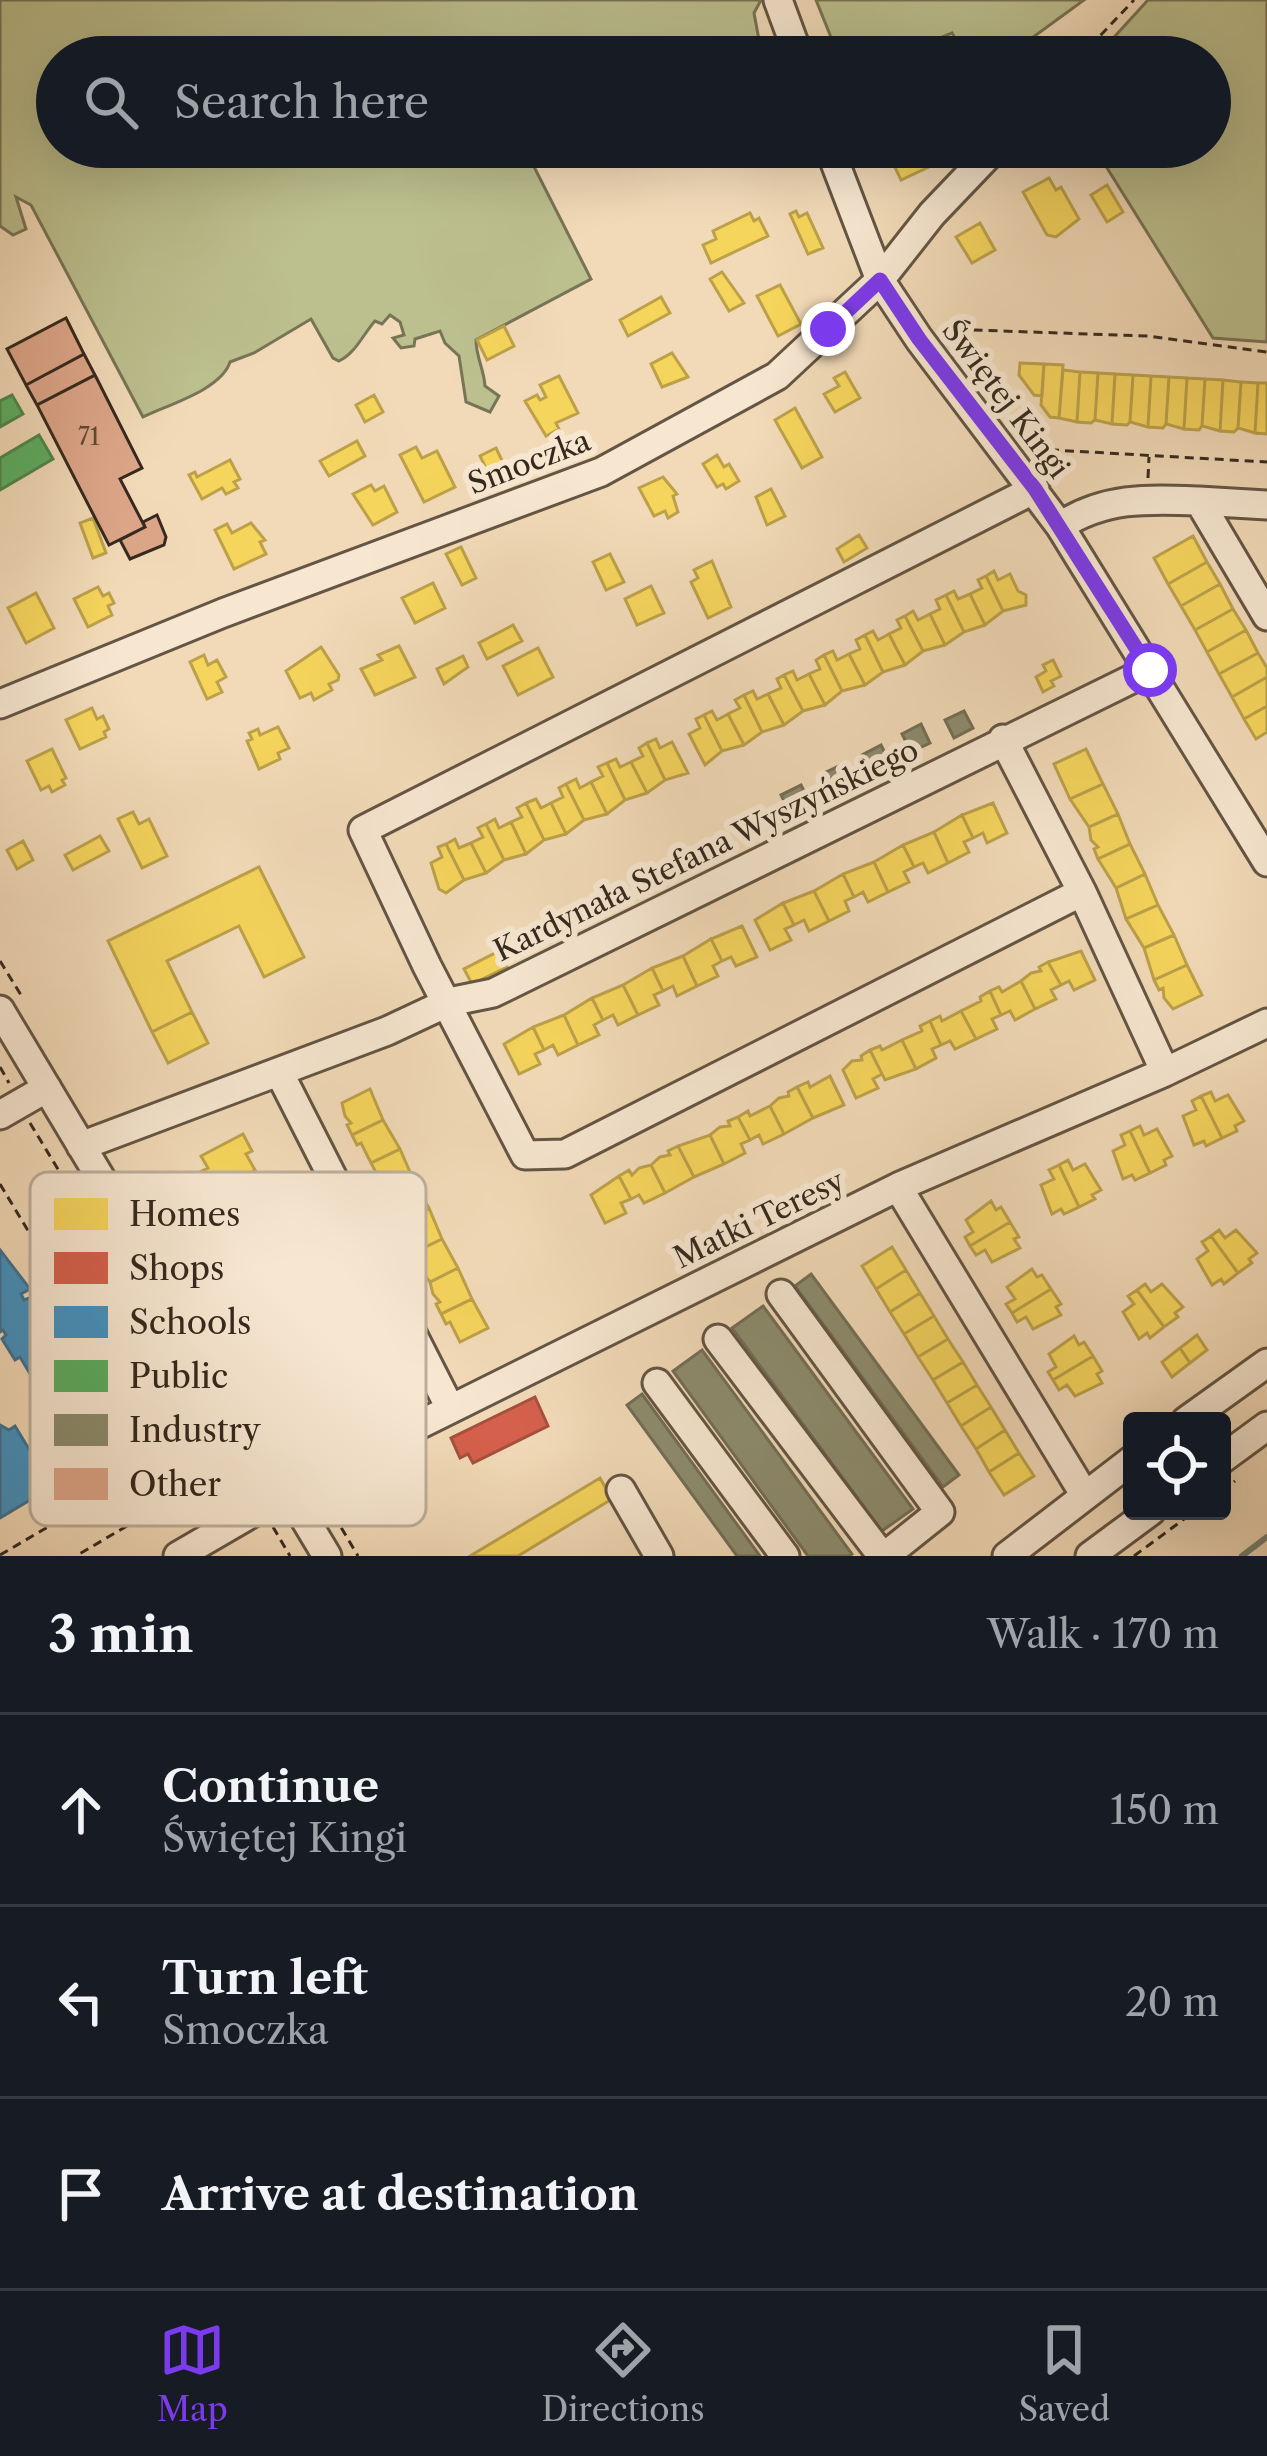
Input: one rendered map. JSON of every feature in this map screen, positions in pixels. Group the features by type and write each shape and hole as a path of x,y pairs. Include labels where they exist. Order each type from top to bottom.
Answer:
{"street":[{"path":"778,0 791,36"},
{"name":"Świętej Kingi","path":"838,168 880,280 1060,526 1267,862"},
{"name":"Smoczka","path":"0,704 224,613 601,472 777,376 880,280 976,168"},
{"path":"1035,489 363,830 525,1155 565,1154 1082,892"},
{"path":"1199,501 1267,616"},
{"path":"1060,526 1114,502 1267,505"},
{"name":"Kardynała Stefana Wyszyńskiego","path":"81,1146 387,1031 449,1002 493,993 1150,670"},
{"path":"1003,739 1082,892 1165,1072"},
{"path":"0,1010 98,1172"},
{"name":"Matki Teresy","path":"426,1420 898,1187 1267,1023"},
{"path":"279,1072 330,1172"},
{"path":"10,1110 47,1088"},
{"path":"898,1187 1084,1494"},
{"path":"718,1339 884,1556 940,1513 782,1294"},
{"path":"426,1361 450,1408"},
{"path":"1199,1412 1267,1363"},
{"path":"657,1383 785,1556"},
{"path":"1231,1452 1267,1426"},
{"path":"1007,1556 1123,1466"},
{"path":"621,1490 659,1556"},
{"path":"1090,1556 1139,1520"},
{"name":"Matki Teresy","path":"178,1556 229,1526"},
{"path":"316,1526 327,1556"}],"path":[{"path":"1100,36 1134,0"},
{"path":"919,339 972,330 1126,335 1267,352"},
{"path":"1017,448 1267,462"},
{"path":"0,1067 10,1110 53,1172"},
{"path":"0,1184 30,1234"},
{"path":"1134,1556 1183,1520"},
{"path":"0,1555 50,1526"},
{"path":"76,1556 127,1526"},
{"path":"272,1526 290,1556"},
{"path":"334,1526 358,1556"}],"green space":[{"path":"0,0 761,0 754,13 758,36 36,36 36,168 535,168 591,279 476,340 485,386 499,396 490,412 466,402 459,356 440,331 401,348 393,338 404,335 400,322 390,315 382,324 375,321 339,361 311,319 230,362 205,389 143,417 31,205 16,197 26,229 13,235 0,226"},
{"path":"816,0 1084,0 1035,36 831,36"},
{"path":"1148,0 1267,0 1267,342 1213,338 1107,168 1231,168 1231,36 1115,36"}],"building: Homes":[{"path":"895,168 927,168 901,180"},
{"path":"1049,178 1056,190 1061,187 1079,219 1056,237 1047,235 1023,192"},
{"path":"1107,185 1123,212 1107,222 1091,195"},
{"path":"796,211 799,217 807,213 823,248 808,254 790,214"},
{"path":"750,213 754,221 759,218 768,236 711,263 703,245 716,239 713,231"},
{"path":"980,223 995,250 972,263 956,237"},
{"path":"722,272 744,303 729,311 710,279"},
{"path":"780,285 801,324 778,336 757,296"},
{"path":"661,297 670,313 628,336 620,320"},
{"path":"504,326 514,346 487,360 477,340"},
{"path":"672,353 688,377 662,387 651,364"},
{"path":"1020,363 1044,364 1042,396 1034,395 1019,375"},
{"path":"1044,364 1063,365 1059,418 1050,417 1041,405"},
{"path":"1063,370 1080,372 1077,422 1059,418"},
{"path":"845,372 860,398 835,412 824,394 839,386 834,378"},
{"path":"1080,372 1098,373 1091,423 1077,422"},
{"path":"1098,373 1115,374 1112,424 1095,420"},
{"path":"1115,374 1133,375 1127,425 1112,424"},
{"path":"1133,375 1151,376 1148,427 1130,422"},
{"path":"559,376 578,413 556,423 559,429 546,436 525,401 537,395 540,400 546,397 540,385"},
{"path":"1151,376 1169,377 1163,428 1148,427"},
{"path":"1169,377 1187,378 1184,429 1166,424"},
{"path":"1187,378 1205,379 1199,430 1184,429"},
{"path":"1205,379 1223,380 1220,431 1202,426"},
{"path":"1223,380 1241,382 1234,432 1220,431"},
{"path":"1241,382 1258,383 1255,433 1238,428"},
{"path":"1258,383 1267,383 1267,434 1255,433"},
{"path":"374,395 383,412 365,422 356,405"},
{"path":"795,408 822,457 802,468 775,420"},
{"path":"357,441 365,456 329,476 320,461"},
{"path":"416,447 422,458 437,451 455,487 424,502 400,455"},
{"path":"496,448 512,481 496,489 480,456"},
{"path":"717,455 739,481 726,489 723,484 717,487 703,464"},
{"path":"230,460 240,479 234,482 238,488 226,494 222,488 202,499 189,475 195,472 197,477"},
{"path":"663,477 677,494 673,496 678,512 668,518 665,511 654,516 639,488"},
{"path":"371,485 375,491 384,486 397,512 373,525 353,494"},
{"path":"771,489 785,516 767,525 756,497"},
{"path":"93,518 106,553 93,558 80,523"},
{"path":"251,523 265,540 260,542 266,554 234,569 215,530 227,524 232,533"},
{"path":"859,535 867,548 844,562 837,549"},
{"path":"1193,536 1207,562 1168,584 1154,558"},
{"path":"461,547 476,578 462,585 446,554"},
{"path":"610,554 624,582 606,590 593,562"},
{"path":"712,561 731,607 708,618 691,582 698,578 694,570"},
{"path":"1207,562 1220,584 1181,606 1168,584"},
{"path":"994,571 998,580 1010,574 1018,591 1026,595 1026,605 1003,611 986,576"},
{"path":"986,576 1003,611 985,625 970,594 982,588 978,580"},
{"path":"433,583 445,608 415,623 402,598"},
{"path":"1220,584 1233,609 1195,630 1181,606"},
{"path":"651,586 664,613 637,625 625,599"},
{"path":"98,587 114,603 108,606 112,615 88,627 74,599"},
{"path":"954,591 958,599 970,594 985,625 964,632 946,595"},
{"path":"36,593 54,628 26,643 8,608"},
{"path":"946,595 964,632 945,645 930,614 940,609 936,600"},
{"path":"1233,609 1246,630 1207,652 1195,630"},
{"path":"913,611 918,620 930,614 945,645 923,651 905,616"},
{"path":"905,616 923,651 905,665 889,634 901,628 897,620"},
{"path":"513,625 522,641 487,659 479,643"},
{"path":"1246,630 1258,653 1219,674 1207,652"},
{"path":"873,631 878,640 889,634 905,665 883,672 865,635"},
{"path":"865,635 883,672 865,685 849,654 860,649 856,640"},
{"path":"399,646 415,677 375,695 361,669"},
{"path":"321,647 338,680 329,684 332,690 314,700 311,693 300,698 286,671"},
{"path":"538,648 553,677 518,695 503,666"},
{"path":"833,651 837,660 849,654 865,685 842,691 824,655"},
{"path":"1258,653 1267,677 1232,697 1219,674"},
{"path":"204,655 208,665 217,660 226,677 217,682 222,692 207,699 190,662"},
{"path":"824,655 842,691 825,705 809,674 820,669 816,660"},
{"path":"463,656 468,667 444,684 437,669"},
{"path":"1053,660 1061,676 1043,692 1036,677"},
{"path":"793,671 797,680 809,674 825,705 803,711 784,675"},
{"path":"784,675 803,711 784,725 768,694 781,688 777,679"},
{"path":"1267,677 1267,706 1244,719 1232,697"},
{"path":"753,691 757,699 768,694 784,725 762,732 744,695"},
{"path":"744,695 762,732 744,745 728,714 740,708 735,700"},
{"path":"1267,706 1267,732 1256,739 1244,719"},
{"path":"92,708 109,729 104,732 106,737 80,749 66,720"},
{"path":"712,711 717,720 728,714 744,745 722,751 704,715"},
{"path":"704,715 722,751 705,765 689,734 700,728 696,719"},
{"path":"278,727 289,748 278,753 280,759 259,769 247,741 252,739 249,733 258,729 260,735"},
{"path":"656,739 660,748 672,742 688,773 665,780 647,743"},
{"path":"647,743 665,780 647,793 631,762 643,756 639,748"},
{"path":"52,749 66,778 62,780 65,785 52,792 49,786 41,790 27,761"},
{"path":"1086,749 1103,784 1070,799 1054,764"},
{"path":"616,759 620,767 631,762 647,793 625,800 607,763"},
{"path":"607,763 625,800 607,814 591,782 603,776 598,767"},
{"path":"576,779 580,788 591,782 607,814 584,820 566,784"},
{"path":"566,784 584,820 566,834 551,803 563,797 559,788"},
{"path":"1103,784 1118,814 1089,827 1070,799"},
{"path":"536,799 541,808 551,803 566,834 544,840 526,803"},
{"path":"526,803 544,840 526,854 511,822 522,817 517,808"},
{"path":"993,803 1007,833 987,843 983,833 973,838 962,815"},
{"path":"133,812 139,824 149,819 167,856 142,868 118,819"},
{"path":"1118,814 1130,844 1098,859 1089,827"},
{"path":"962,815 973,838 964,842 969,852 948,863 934,832"},
{"path":"495,819 499,828 511,822 526,854 504,860 486,824"},
{"path":"486,824 504,860 486,873 471,843 483,837 478,828"},
{"path":"934,832 948,863 928,873 923,863 914,867 903,845"},
{"path":"100,836 109,851 73,870 65,855"},
{"path":"455,839 459,848 471,843 486,873 464,880 446,844"},
{"path":"23,841 33,860 17,869 7,850"},
{"path":"446,844 464,880 446,893 439,889 431,863 442,857 438,847"},
{"path":"1130,844 1145,874 1116,888 1098,859"},
{"path":"903,845 914,867 904,872 909,882 888,892 874,862"},
{"path":"874,862 888,892 868,902 863,892 854,897 843,874"},
{"path":"259,867 304,957 264,977 239,926 167,961 192,1012 152,1032 108,941"},
{"path":"843,874 854,897 845,901 849,911 829,921 814,891"},
{"path":"1145,874 1158,905 1126,919 1116,888"},
{"path":"814,891 829,921 809,931 804,920 794,925 783,903"},
{"path":"783,903 794,925 785,929 791,940 770,950 755,920"},
{"path":"1158,905 1174,935 1144,948 1126,919"},
{"path":"742,926 757,957 736,966 731,957 722,961 711,939"},
{"path":"1174,935 1187,965 1154,980 1144,948"},
{"path":"711,939 722,961 713,966 718,976 697,986 683,956"},
{"path":"499,951 507,967 472,984 464,969"},
{"path":"1081,951 1095,980 1074,990 1069,981 1061,985 1048,962"},
{"path":"683,956 697,986 677,996 673,986 663,991 652,968"},
{"path":"1048,962 1061,985 1051,990 1056,999 1035,1009 1021,981"},
{"path":"1187,965 1202,995 1173,1009 1154,980"},
{"path":"652,968 663,991 654,995 659,1005 638,1015 623,985"},
{"path":"1021,981 1035,1009 1015,1020 1010,1011 1001,1015 990,991 999,987 1002,992"},
{"path":"623,985 638,1015 618,1025 613,1015 603,1020 592,998"},
{"path":"990,991 1001,1015 992,1019 997,1029 976,1039 961,1011"},
{"path":"592,998 603,1020 594,1025 599,1035 578,1045 564,1015"},
{"path":"961,1011 976,1039 955,1049 950,1041 941,1045 930,1021 940,1016 942,1021"},
{"path":"192,1012 208,1043 168,1063 152,1032"},
{"path":"564,1015 578,1045 558,1055 553,1045 544,1050 533,1027"},
{"path":"930,1021 941,1045 932,1049 936,1058 916,1069 902,1040 922,1031 920,1026"},
{"path":"533,1027 544,1050 535,1054 540,1064 519,1074 504,1044"},
{"path":"902,1040 916,1069 885,1080 870,1050"},
{"path":"870,1050 882,1074 873,1079 878,1088 856,1098 843,1070"},
{"path":"830,1076 844,1105 813,1118 797,1087 808,1082 810,1087"},
{"path":"797,1087 813,1118 784,1134 770,1106"},
{"path":"370,1089 383,1120 352,1135 342,1103"},
{"path":"1211,1092 1215,1101 1228,1095 1244,1121 1235,1126 1237,1131 1222,1138 1201,1096"},
{"path":"1201,1096 1222,1138 1206,1146 1204,1141 1194,1145 1183,1116 1196,1110 1192,1101"},
{"path":"770,1106 784,1134 763,1144 759,1135 750,1140 738,1117"},
{"path":"738,1117 750,1140 741,1144 745,1153 724,1164 710,1135"},
{"path":"383,1120 400,1149 371,1163 352,1135"},
{"path":"1140,1126 1144,1135 1157,1129 1172,1156 1150,1173 1130,1131"},
{"path":"1130,1131 1150,1173 1135,1180 1132,1175 1123,1179 1113,1151 1125,1145 1121,1135"},
{"path":"243,1134 255,1170 200,1172 208,1168 201,1156"},
{"path":"710,1135 724,1164 694,1177 678,1146"},
{"path":"678,1146 694,1177 665,1193 651,1165"},
{"path":"400,1149 410,1172 376,1172 371,1163"},
{"path":"1068,1160 1073,1170 1085,1164 1101,1190 1079,1207 1059,1165"},
{"path":"651,1165 665,1193 644,1203 639,1195 631,1199 619,1176"},
{"path":"1059,1165 1079,1207 1052,1214 1041,1185 1054,1179 1049,1170"},
{"path":"619,1176 631,1199 621,1203 626,1213 605,1223 591,1195"},
{"path":"991,1201 1010,1222 970,1246 965,1237 973,1232 966,1220"},
{"path":"426,1210 442,1239 426,1247"},
{"path":"1010,1222 1020,1248 992,1262 985,1250 976,1255 970,1246"},
{"path":"1219,1230 1225,1238 1236,1230 1257,1253 1238,1273 1211,1236"},
{"path":"1211,1236 1238,1273 1224,1284 1221,1279 1212,1285 1197,1259 1208,1251 1202,1242"},
{"path":"442,1239 458,1268 430,1282 426,1247"},
{"path":"892,1247 906,1270 876,1289 862,1266"},
{"path":"458,1268 472,1299 441,1314 430,1282"},
{"path":"1032,1269 1051,1289 1012,1313 1006,1304 1015,1299 1007,1287"},
{"path":"906,1270 920,1293 890,1312 876,1289"},
{"path":"1145,1284 1151,1292 1162,1284 1183,1307 1164,1327 1137,1290"},
{"path":"1051,1289 1061,1304 1056,1307 1061,1315 1033,1329 1026,1317 1017,1322 1012,1313"},
{"path":"1137,1290 1164,1327 1150,1338 1147,1333 1139,1339 1123,1312 1134,1304 1128,1296"},
{"path":"920,1293 934,1316 904,1334 890,1312"},
{"path":"472,1299 488,1328 460,1342 441,1314"},
{"path":"934,1316 948,1339 918,1357 904,1334"},
{"path":"1197,1335 1207,1350 1190,1363 1180,1348"},
{"path":"1074,1336 1093,1356 1053,1380 1048,1372 1056,1367 1049,1354"},
{"path":"948,1339 963,1362 933,1380 918,1357"},
{"path":"1180,1348 1190,1363 1172,1377 1162,1362"},
{"path":"1093,1356 1102,1371 1097,1374 1102,1383 1075,1396 1067,1385 1059,1390 1053,1380"},
{"path":"963,1362 977,1385 947,1403 933,1380"},
{"path":"977,1385 991,1407 961,1426 947,1403"},
{"path":"991,1407 1005,1430 976,1449 961,1426"},
{"path":"1005,1430 1019,1453 989,1472 976,1449"},
{"path":"1019,1453 1034,1476 1004,1495 989,1472"},
{"path":"600,1478 612,1499 518,1556 470,1556"}],"building: Shops":[{"path":"535,1397 548,1426 473,1463 468,1454 460,1458 451,1438"}],"building: Schools":[{"path":"0,1250 30,1289 21,1294 30,1300 30,1374 20,1357 15,1360 2,1339 6,1335 0,1332"},
{"path":"0,1425 9,1430 15,1426 30,1451 30,1500 0,1518"}],"building: Public":[{"path":"12,395 23,414 0,427 0,401"},
{"path":"39,435 53,459 0,490 0,458"}],"building: Industry":[{"path":"964,711 973,728 954,738 945,720"},
{"path":"921,724 930,743 911,752 902,734"},
{"path":"881,745 890,763 871,773 862,755"},
{"path":"841,765 850,783 830,792 822,774"},
{"path":"801,785 810,803 790,813 781,795"},
{"path":"811,1274 959,1475 943,1487 795,1286"},
{"path":"763,1306 913,1509 882,1531 732,1328"},
{"path":"702,1350 852,1554 808,1556 673,1371"},
{"path":"642,1394 760,1556 737,1556 627,1405"}],"building: Other":[{"path":"66,318 84,354 26,385 7,349"},
{"path":"84,354 95,375 37,405 26,385"},
{"path":"95,375 142,468 120,479 145,527 109,545 37,405"},
{"path":"157,515 166,537 164,545 130,559 120,540"}],"waterway":[{"path":"1242,1556 1267,1537"}],"route":[{"path":"828,329 880,280 919,339 1035,489 1150,670"}]}
